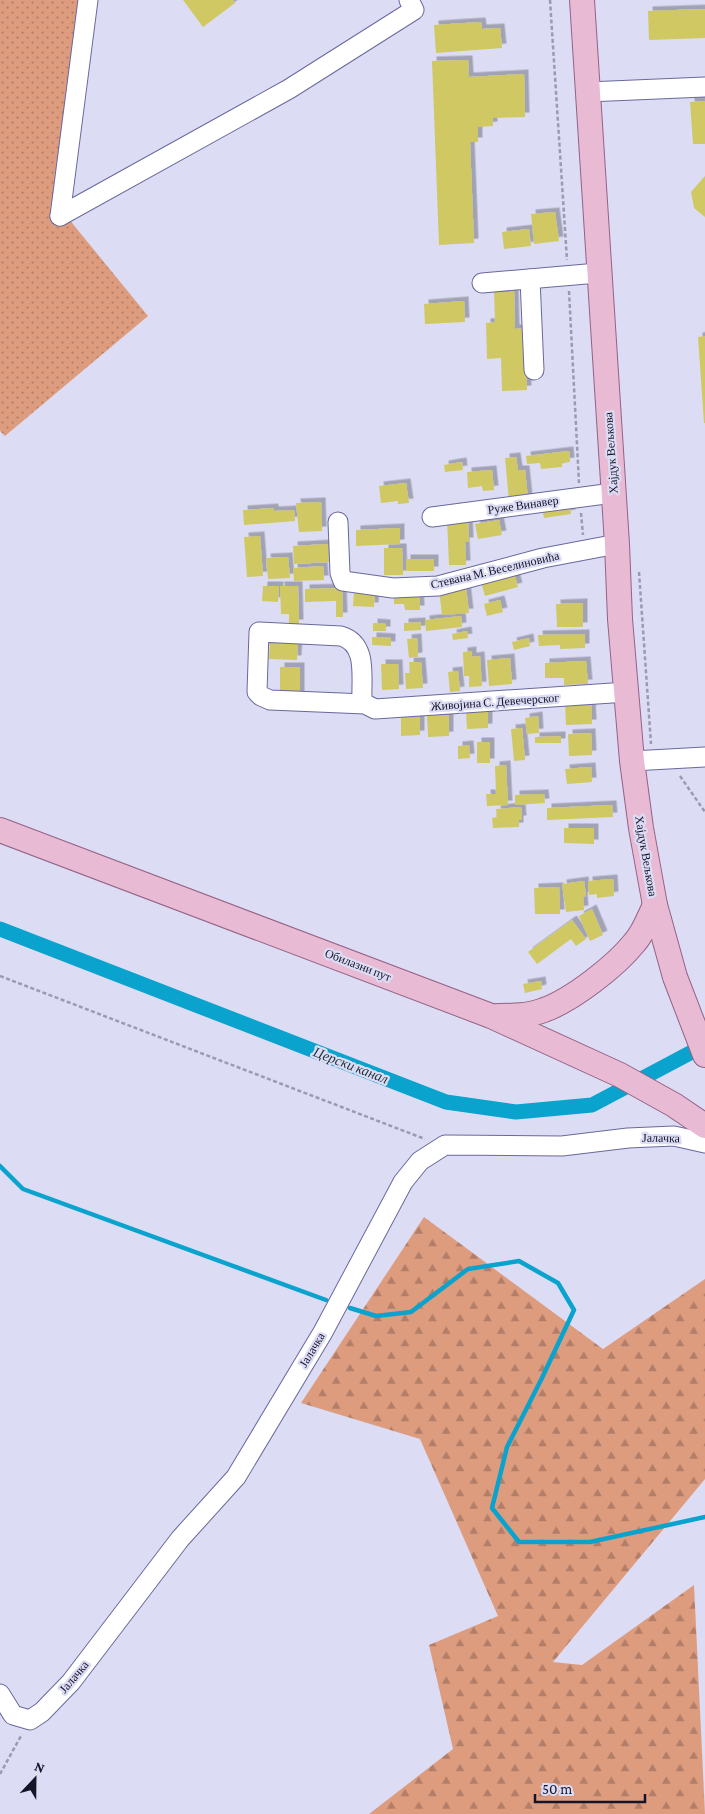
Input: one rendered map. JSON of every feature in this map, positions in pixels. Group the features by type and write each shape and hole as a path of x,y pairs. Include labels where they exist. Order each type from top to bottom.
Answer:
{"main road":[{"name":"Хајдук Вељкова","path":"582,0 598,274 617,544 620,619 632,761 654,905 675,977 705,1055"},
{"name":"Обилазни пут","path":"0,830 491,1016 540,1037 646,1088 704,1131"},
{"path":"491,1016 521,1015 542,1011 582,989 615,963 636,941 654,905"}],"street":[{"path":"88,0 60,216 289,90 414,10 409,0"},
{"path":"587,92 705,87"},
{"path":"482,283 598,274"},
{"path":"530,279 534,370"},
{"name":"Руже Винавер","path":"432,517 613,493"},
{"name":"Стевана М. Веселиновића","path":"338,522 340,573 343,581 393,588 438,586 543,558 617,544"},
{"name":"Живојина С. Девечерског","path":"365,704 362,699 360,654 353,642 341,636 259,632 258,692 261,696 270,700 365,704 375,709 383,709 627,692"},
{"path":"632,761 705,757"},
{"name":"Јалачка","path":"30,1720 42,1712 71,1682 180,1539 236,1478 323,1332 403,1182 420,1161 446,1145 562,1146 628,1138 674,1136 704,1131"},
{"path":"0,1694 13,1715 30,1720"}],"path":[{"path":"670,760 705,812"},
{"path":"0,976 410,1134 446,1145"},
{"path":"0,1774 30,1720"}],"green space":[{"path":"0,0 83,0 68,218 148,316 5,436 0,431"},
{"path":"424,1217 603,1349 705,1279 705,1479 553,1662 582,1665 694,1585 705,1814 369,1814 453,1749 429,1645 498,1616 420,1439 301,1403"}],"building":[{"path":"183,0 233,0 235,3 203,27"},
{"path":"705,9 705,38 649,40 648,11"},
{"path":"481,22 482,29 500,28 502,48 436,53 434,25"},
{"path":"468,60 469,77 524,74 525,117 493,118 493,126 478,127 478,142 470,142 474,243 439,245 432,61"},
{"path":"705,101 705,144 693,144 690,102"},
{"path":"705,176 705,217 694,208 691,192"},
{"path":"555,212 559,241 534,244 531,214"},
{"path":"529,229 531,246 504,249 502,232"},
{"path":"494,291 514,291 515,329 529,328 526,360 527,390 502,391 501,358 487,359 486,323 495,322"},
{"path":"464,301 465,322 425,324 424,304"},
{"path":"705,336 705,423 704,423 698,337"},
{"path":"569,451 570,462 562,463 562,467 541,469 540,463 527,464 526,456"},
{"path":"516,457 518,470 525,470 528,499 509,501 505,458"},
{"path":"462,462 463,470 445,472 444,465"},
{"path":"492,470 494,490 483,491 482,486 468,488 467,472"},
{"path":"406,483 409,503 398,504 398,501 381,503 379,486"},
{"path":"321,502 322,531 299,532 296,503"},
{"path":"570,503 571,514 544,518 542,507"},
{"path":"274,508 274,511 294,510 295,521 244,525 243,510"},
{"path":"468,518 469,542 465,542 466,565 449,565 447,519"},
{"path":"499,520 502,535 478,539 475,524"},
{"path":"400,528 400,544 356,546 356,530"},
{"path":"260,536 263,576 247,577 244,537"},
{"path":"328,544 329,562 294,564 293,546"},
{"path":"384,548 402,548 403,575 384,575"},
{"path":"288,557 290,578 268,579 266,558"},
{"path":"406,559 434,559 434,571 406,571"},
{"path":"323,566 324,580 294,581 293,568"},
{"path":"514,573 518,587 485,596 481,582"},
{"path":"263,586 279,586 278,602 262,601"},
{"path":"280,586 298,586 299,624 289,624 289,614 281,614"},
{"path":"466,587 469,613 442,615 439,590"},
{"path":"342,588 343,617 336,617 336,601 305,602 305,589"},
{"path":"419,590 420,610 405,610 404,604 394,604 394,591"},
{"path":"354,592 375,593 374,607 353,606"},
{"path":"500,600 503,612 487,616 484,604"},
{"path":"583,603 583,627 557,627 556,604"},
{"path":"461,616 462,627 426,631 425,620"},
{"path":"421,622 421,630 404,631 404,623"},
{"path":"373,623 386,624 386,631 373,631"},
{"path":"467,631 468,638 453,640 452,634"},
{"path":"585,634 585,648 560,649 560,645 539,646 538,635"},
{"path":"372,637 391,638 391,646 372,645"},
{"path":"417,638 418,657 409,658 407,639"},
{"path":"529,638 530,646 514,650 512,642"},
{"path":"270,641 298,641 297,660 269,659"},
{"path":"472,651 472,657 480,656 482,686 469,687 469,676 464,676 463,652"},
{"path":"510,658 512,684 489,686 487,660"},
{"path":"586,661 588,684 564,685 564,678 545,678 545,663"},
{"path":"409,662 421,662 423,688 406,689 405,673 410,673"},
{"path":"381,664 398,664 399,689 382,690"},
{"path":"280,667 300,667 300,696 280,696"},
{"path":"458,671 460,691 450,692 448,672"},
{"path":"565,702 591,702 592,724 566,725"},
{"path":"488,711 488,728 467,729 466,712"},
{"path":"401,715 420,715 420,735 401,736"},
{"path":"427,715 449,715 449,736 428,737"},
{"path":"538,716 539,733 527,734 525,718"},
{"path":"522,728 525,760 514,761 511,729"},
{"path":"591,733 592,755 569,756 568,734"},
{"path":"561,736 561,743 535,743 535,737"},
{"path":"477,742 490,742 490,763 477,763"},
{"path":"469,745 470,758 458,759 458,746"},
{"path":"506,765 508,805 487,806 486,794 496,794 495,766"},
{"path":"591,767 592,782 567,784 565,769"},
{"path":"544,794 545,803 515,805 515,795"},
{"path":"612,805 613,817 547,820 547,808"},
{"path":"521,807 522,820 519,820 519,827 493,828 492,818 497,817 496,809"},
{"path":"564,828 594,828 594,844 564,843"},
{"path":"613,879 614,896 597,898 597,894 589,895 588,881"},
{"path":"584,881 586,896 583,897 584,910 566,912 562,884"},
{"path":"559,887 560,914 535,914 534,888"},
{"path":"592,909 603,935 590,941 579,916"},
{"path":"572,920 586,939 576,946 571,939 537,964 528,952"},
{"path":"541,981 542,989 525,993 523,984"}],"waterway":[{"name":"Церски канал","path":"0,929 446,1102 516,1112 592,1105 705,1045"},
{"path":"0,1166 23,1189 326,1300"},
{"path":"350,1308 376,1316 411,1312 468,1269 519,1261 558,1283 574,1310 507,1447 492,1508 519,1542 590,1542 705,1517"}]}
